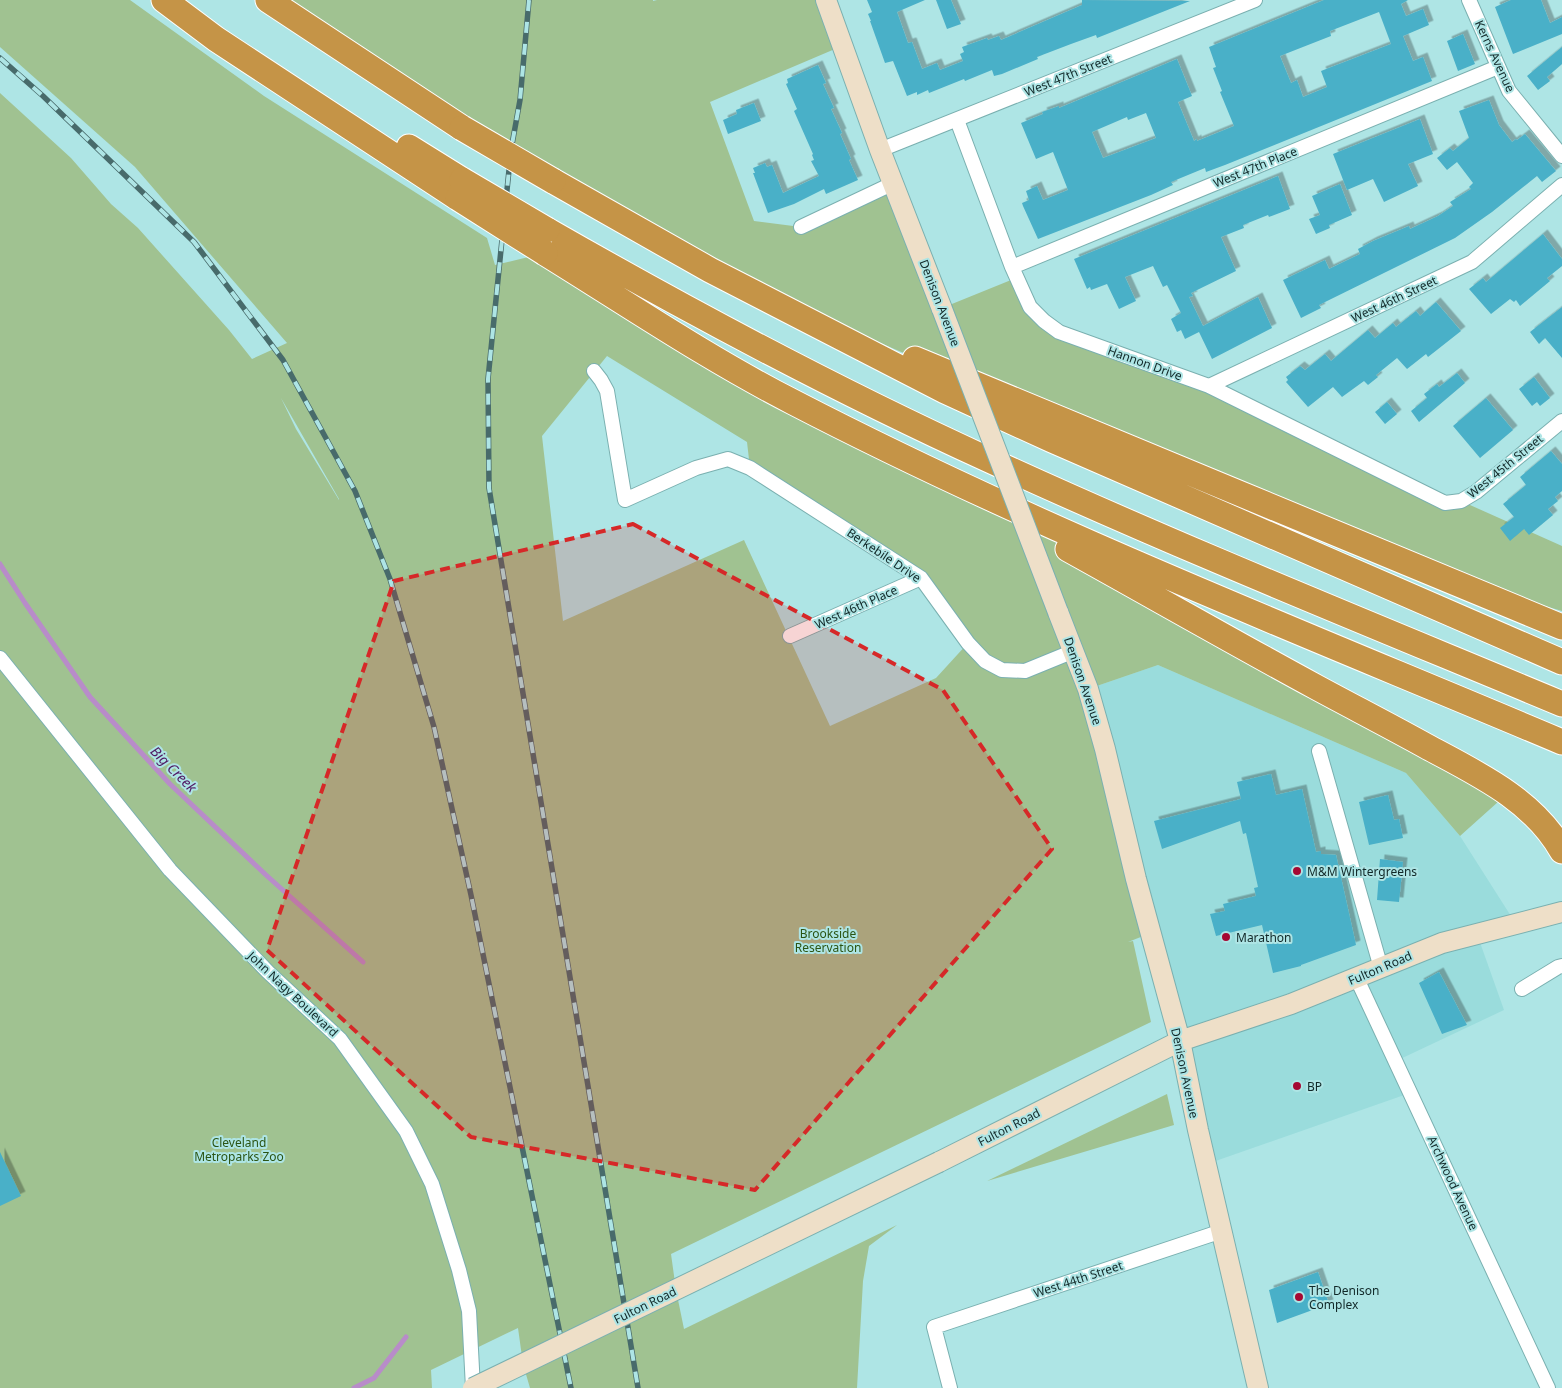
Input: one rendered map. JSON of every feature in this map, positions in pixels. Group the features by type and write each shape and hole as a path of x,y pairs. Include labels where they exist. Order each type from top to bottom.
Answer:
{"highway":[{"path":"164,0 248,61 546,242 664,327 783,397 958,484 1236,607 1562,742"},
{"path":"186,0 460,189"},
{"path":"268,0 462,128 552,182 710,270 936,386 1025,428 1562,662"},
{"path":"546,242 985,458 1246,572 1562,704"},
{"path":"710,270 1077,427 1341,534 1562,627"},
{"path":"958,484 1050,539 1473,771 1525,806 1540,820 1562,850"},
{"path":"1341,534 1528,601 1562,611"}],"main road":[{"name":"Denison Avenue","path":"826,0 880,150 1088,688 1105,749 1136,879 1180,1041 1198,1130 1258,1388"},
{"name":"Fulton Road","path":"473,1388 939,1162 1180,1041 1291,1004 1357,979 1442,943 1562,912"}],"street":[{"name":"West 47th Street","path":"880,150 1255,0"},
{"name":"Kerns Avenue","path":"1469,0 1509,91 1562,156"},
{"name":"West 47th Place","path":"1012,267 1498,67"},
{"name":"Hannon Drive","path":"958,120 1012,267 1030,307 1058,332 1209,386 1445,503"},
{"path":"801,227 894,183"},
{"name":"West 46th Street","path":"1209,386 1472,262 1562,185"},
{"name":"Berkebile Drive","path":"594,371 608,391 625,500 696,468 728,459 750,468 921,578 968,643 985,660 1002,670 1025,671 1074,651"},
{"name":"West 45th Street","path":"1445,503 1461,501 1476,492 1562,421"},
{"name":"West 46th Place","path":"790,636 921,578"},
{"name":"John Nagy Boulevard","path":"0,658 170,870 268,972 340,1039 406,1131 432,1184 469,1311 473,1388"},
{"path":"1319,751 1381,968"},
{"path":"1522,989 1558,966 1562,966"},
{"name":"Archwood Avenue","path":"1357,979 1548,1388"},
{"name":"West 44th Street","path":"950,1388 934,1327 1222,1231"}],"highlighted area":[{"path":"633,524 943,690 1052,849 755,1190 471,1137 267,950 394,581"}],"shaded area":[{"path":"1158,665 1406,773 1460,836 1516,924 1477,934 1504,1010 1396,1061 1410,1093 1207,1164 1088,689"}],"green space":[{"path":"0,0 130,0 264,96 487,238 495,265 545,253 1024,524 1508,793 1460,836 1406,773 1158,665 1088,689 1151,933 1128,942 1133,941 1151,1022 671,1254 684,1329 897,1225 869,1246 863,1281 857,1388 530,1388 523,1364 518,1328 431,1370 432,1388 0,1388 0,93 71,158 111,204 138,228 229,330 252,359 287,343 135,167 0,47","holes":["607,356 747,442 750,468 921,578 968,643 936,678 830,726 744,540 563,621 542,436","281,398 339,499 339,500 296,429"]},
{"path":"268,0 826,0 842,46 710,102 754,221 801,227 894,183 942,308 1016,278 1044,321 1209,386 1445,503 1461,501 1562,546 1562,611 1528,601 1086,431 710,270"},
{"path":"1167,1094 1174,1125 987,1181"}],"building":[{"path":"867,0 925,0 897,12 908,43 912,42 922,69 937,63 940,70 963,61 960,54 964,52 962,47 987,38 988,40 999,36 1001,40 1082,5 1082,0 1190,1 1097,38 1096,35 1037,57 1038,59 1002,74 994,76 992,70 929,93 928,90 917,95 917,92 907,96 893,61 885,63 868,14 872,12"},
{"path":"936,0 951,0 961,24 947,29"},
{"path":"1324,0 1408,0 1401,4 1406,16 1423,9 1429,25 1403,36 1413,61 1423,57 1432,81 1225,165 1206,172 1205,168 1171,182 1173,185 1151,195 1038,239 1022,203 1029,200 1026,191 1037,186 1043,200 1068,190 1053,152 1036,159 1021,123 1043,114 1042,112 1059,106 1059,108 1177,59 1192,96 1178,102 1194,141 1197,139 1197,141 1234,126 1220,92 1222,91 1213,68 1216,67 1209,47","holes":["1379,12 1391,44 1321,71 1327,87 1303,97 1297,80 1291,83 1280,56 1331,36 1330,31","1146,113 1156,138 1103,158 1092,132 1127,117 1128,120"]},
{"path":"1511,0 1541,0 1550,23 1562,17 1562,34 1513,54 1495,7"},
{"path":"1463,34 1475,64 1458,71 1447,41"},
{"path":"1562,47 1562,64 1547,77 1550,81 1538,90 1527,76"},
{"path":"818,65 826,83 823,84 834,108 831,109 842,133 840,134 858,180 826,194 824,189 794,204 768,213 753,173 755,173 753,168 765,163 767,167 772,165 783,193 819,176 811,161 814,160 813,154 794,111 797,109 786,84 788,83 787,79"},
{"path":"1489,100 1499,125 1512,142 1525,134 1556,171 1542,182 1537,176 1492,212 1455,238 1319,305 1321,308 1301,318 1283,280 1325,260 1329,269 1360,254 1358,249 1373,241 1409,226 1410,229 1438,216 1453,206 1450,202 1471,189 1469,187 1473,183 1457,162 1447,170 1437,158 1450,148 1453,151 1469,138 1459,111"},
{"path":"754,103 761,121 728,134 723,120 737,114 736,110"},
{"path":"1420,119 1433,154 1408,164 1418,186 1384,202 1373,179 1347,190 1333,154"},
{"path":"1278,176 1290,209 1243,225 1244,228 1221,237 1236,271 1191,293 1193,296 1189,297 1203,326 1258,297 1272,328 1212,359 1199,332 1185,339 1181,330 1177,332 1171,319 1181,313 1167,285 1163,287 1153,266 1125,277 1136,301 1119,309 1107,284 1091,290 1090,287 1087,289 1074,259"},
{"path":"1340,184 1352,215 1329,225 1330,228 1316,234 1309,219 1320,215 1312,196"},
{"path":"1543,234 1562,259 1562,266 1547,278 1550,281 1520,306 1516,300 1514,302 1510,299 1491,314 1469,289 1483,278 1486,282"},
{"path":"1436,302 1461,331 1428,357 1426,354 1407,369 1397,358 1376,375 1378,377 1368,385 1364,381 1342,397 1333,387 1308,407 1286,382 1288,380 1286,377 1300,366 1305,370 1325,354 1331,361 1368,330 1375,338 1393,323 1396,327 1416,311 1420,316"},
{"path":"1562,307 1562,358 1545,338 1539,344 1530,332"},
{"path":"1457,373 1465,383 1419,422 1411,411 1427,398 1424,394 1437,384 1439,387"},
{"path":"1534,377 1550,398 1540,406 1537,402 1532,406 1519,389"},
{"path":"1486,398 1513,430 1480,458 1453,426"},
{"path":"1387,402 1397,414 1385,424 1375,412"},
{"path":"1551,451 1562,464 1562,491 1555,497 1558,501 1548,509 1553,515 1529,535 1524,529 1510,541 1500,528 1514,517 1503,504 1526,485 1520,477"},
{"name":"M&M Wintergreens","path":"1271,774 1276,795 1302,789 1316,852 1321,851 1321,854 1336,855 1356,945 1301,966 1273,973 1262,925 1216,936 1210,914 1225,911 1223,904 1256,896 1254,888 1258,887 1246,833 1243,834 1240,821 1162,849 1154,821 1241,799 1237,782"},
{"path":"1388,795 1394,820 1399,819 1403,838 1369,845 1359,802"},
{"path":"1380,859 1403,862 1399,902 1377,900"},
{"path":"1439,972 1467,1025 1442,1034 1419,983"},
{"path":"0,1152 21,1196 0,1206"},
{"name":"The Denison Complex","path":"1318,1272 1329,1304 1277,1323 1269,1290"}],"waterway":[{"name":"Big Creek","path":"0,564 90,697 170,784 266,875 363,962"},
{"name":"Big Creek","path":"354,1388 374,1378 406,1337"}],"railway":[{"path":"529,0 520,100 511,150 488,379 489,488 638,1388"},
{"path":"0,58 43,96 194,242 283,360 355,491 390,579 434,727 471,895 571,1388"}],"place":[{"name":"M&M Wintergreens","path":"1297,871"},
{"name":"Marathon","path":"1226,937"},
{"name":"BP","path":"1297,1086"},
{"name":"The Denison Complex","path":"1299,1297"}],"park label":[{"name":"Brookside Reservation","path":"828,940"},
{"name":"Cleveland Metroparks Zoo","path":"239,1149"}]}
